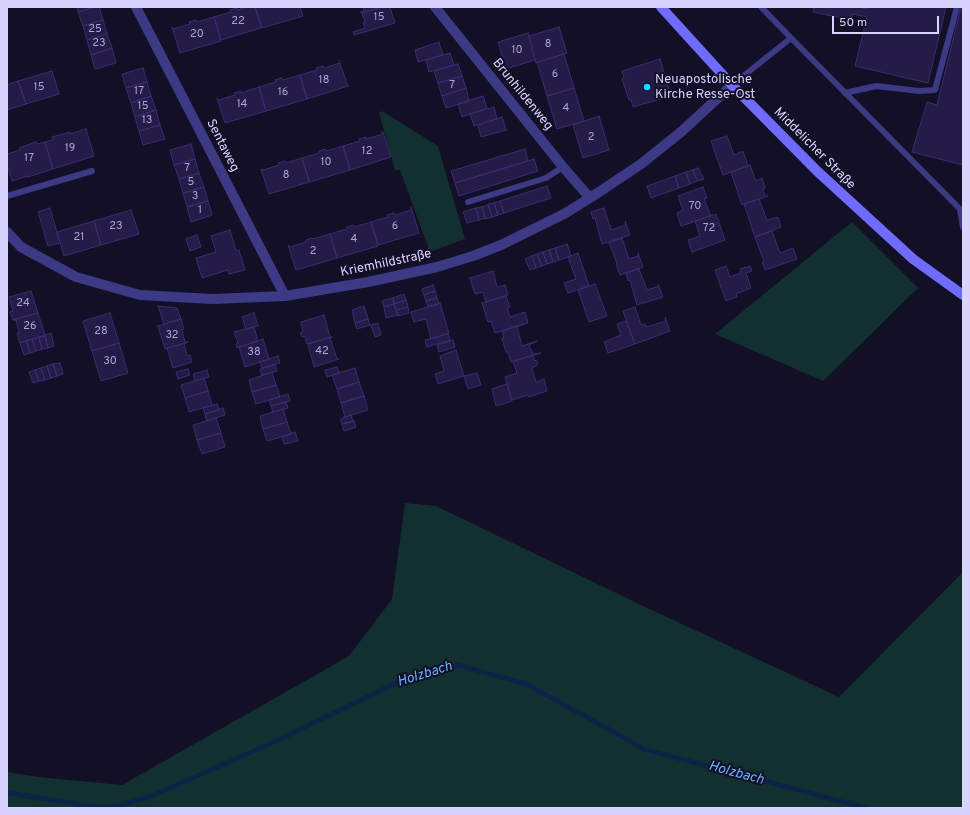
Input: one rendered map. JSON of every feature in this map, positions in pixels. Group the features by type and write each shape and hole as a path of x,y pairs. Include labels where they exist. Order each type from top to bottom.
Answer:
{"street":[{"name":"Sentaweg","path":"136,7 285,296"},
{"name":"Brunhildenweg","path":"435,7 563,167 590,198"},
{"name":"Middelicher Straße","path":"660,7 816,171 913,259 963,295"},
{"name":"Kriemhildstraße","path":"7,232 21,247 76,277 140,295 214,299 285,296 368,282 473,256 530,231 590,198 641,164 681,132 732,84"}],"lane":[{"path":"761,7 960,209 963,227"},
{"path":"845,93 876,86 919,91 935,90 957,7"},
{"path":"732,84 790,38"},
{"path":"468,202 546,178 563,167"},
{"path":"7,196 92,172"}],"green space":[{"path":"382,111 438,146 465,239 430,252 400,170 395,170 379,113"},
{"path":"852,222 918,288 823,381 715,334"},
{"path":"405,503 436,506 641,605 839,697 963,572 963,808 7,808 7,772 38,777 122,785 349,656 392,599"}],"building":[{"path":"77,7 95,7 78,12"},
{"path":"99,7 103,20 83,26 78,12"},
{"path":"247,7 255,7 261,28 221,40 214,17 231,12 230,10 237,8 238,10"},
{"path":"255,7 300,7 303,16 262,28"},
{"path":"363,7 381,7 361,13 361,11 364,11"},
{"path":"382,7 390,7 395,23 354,35 353,32 365,28 362,13"},
{"path":"814,7 859,7 867,9 868,7 946,7 928,83 855,66 867,17 853,14 851,20 813,12"},
{"path":"961,7 963,7 963,165 912,152 927,102 937,105"},
{"path":"214,17 221,41 180,53 172,27 173,29 190,24 189,22 196,20 197,22"},
{"path":"103,20 107,34 87,40 83,26"},
{"path":"559,27 567,53 536,63 529,36"},
{"path":"528,33 535,60 506,69 498,42"},
{"path":"107,34 112,48 91,55 87,40"},
{"path":"439,42 443,55 418,62 415,50"},
{"path":"112,48 116,63 95,69 91,55"},
{"path":"450,53 454,65 429,72 426,60"},
{"path":"564,54 574,88 547,96 537,62"},
{"name":"Neuapostolische Kirche Resse-Ost","path":"660,59 671,96 633,107 622,79 624,78 622,71"},
{"path":"340,63 348,86 307,99 300,75 317,70 316,68 323,66 324,68"},
{"path":"458,64 462,76 438,83 434,71"},
{"path":"143,68 147,82 126,88 122,74"},
{"path":"52,71 59,94 26,104 18,81"},
{"path":"300,75 307,99 266,111 259,87 276,82 275,80 282,78 283,80"},
{"path":"462,76 466,88 442,96 438,83"},
{"path":"18,81 26,104 7,110 7,85"},
{"path":"147,82 151,96 131,103 126,88"},
{"path":"259,87 266,111 225,123 217,98 218,100 235,95 234,93 241,91 241,93"},
{"path":"466,88 469,101 446,108 442,96"},
{"path":"574,88 584,121 557,129 547,96"},
{"path":"151,96 156,110 135,117 131,103"},
{"path":"483,96 487,108 462,117 458,104"},
{"path":"494,107 497,119 474,126 470,114"},
{"path":"156,110 160,125 139,131 135,117"},
{"path":"599,116 609,150 583,158 573,125"},
{"path":"502,117 506,130 481,137 478,125"},
{"path":"160,125 165,139 143,145 139,131"},
{"path":"86,129 94,156 53,169 45,142 53,140 52,137 70,132 70,134"},
{"path":"383,132 391,157 350,170 343,146 360,141 359,139 366,137 366,139 383,134"},
{"path":"727,136 734,155 743,151 748,166 723,175 711,141"},
{"path":"36,142 37,144 45,142 53,169 12,181 7,164 7,154 20,150 19,148"},
{"path":"191,144 195,159 174,165 170,150"},
{"path":"343,146 350,170 310,182 302,158 319,153 319,151 325,149 326,151"},
{"path":"525,149 528,161 455,183 451,171"},
{"path":"302,158 309,182 269,194 261,169 263,170 279,165 278,163 285,161 286,163"},
{"path":"195,159 199,173 179,179 174,165"},
{"path":"534,159 538,171 459,196 455,183"},
{"path":"750,165 756,181 762,178 765,188 763,189 765,196 768,196 742,205 731,172"},
{"path":"698,168 704,179 697,181 693,170"},
{"path":"693,170 697,181 690,184 686,172"},
{"path":"686,172 690,184 679,188 675,176"},
{"path":"199,173 204,187 183,193 179,179"},
{"path":"675,176 679,188 651,198 647,186"},
{"path":"547,186 551,198 504,213 500,201"},
{"path":"204,187 208,201 187,207 183,193"},
{"path":"703,187 707,198 704,199 711,216 681,226 677,213 683,210 678,196"},
{"path":"759,199 767,220 778,217 781,227 755,237 744,204"},
{"path":"208,201 212,215 191,222 187,207"},
{"path":"500,201 504,213 498,215 494,203"},
{"path":"494,203 498,215 492,217 488,204"},
{"path":"488,205 492,217 485,219 482,207"},
{"path":"411,207 419,233 378,245 371,222 388,217 387,215 394,213 395,215 411,210"},
{"path":"482,207 485,218 479,220 476,208"},
{"path":"50,208 60,243 48,246 38,212"},
{"path":"476,208 479,220 467,223 463,212"},
{"path":"604,208 611,230 626,225 625,221 630,235 602,244 595,218 593,219 591,212"},
{"path":"131,210 139,234 101,245 94,221"},
{"path":"716,214 725,240 692,252 688,240 700,236 695,221"},
{"path":"94,221 101,245 64,256 57,232"},
{"path":"371,222 378,246 337,258 330,234 347,229 347,227 353,225 354,227"},
{"path":"230,230 236,251 239,250 245,270 229,274 228,270 202,278 196,258 216,252 211,236"},
{"path":"772,231 780,253 793,248 797,259 765,270 762,262 764,262 755,237"},
{"path":"330,234 337,258 296,270 288,245 290,247 306,242 306,240 312,238"},
{"path":"197,235 201,247 190,251 186,239"},
{"path":"622,238 629,259 638,256 638,253 643,267 620,275 609,243"},
{"path":"567,244 571,256 559,260 555,248"},
{"path":"555,248 559,260 553,262 549,250"},
{"path":"549,250 553,262 547,264 543,252"},
{"path":"543,252 547,264 542,266 537,254"},
{"path":"578,253 589,286 568,293 564,283 576,279 568,257"},
{"path":"537,254 542,266 536,268 532,256"},
{"path":"532,256 536,268 530,270 525,259"},
{"path":"726,266 730,277 741,273 740,269 750,266 752,271 746,273 751,288 736,294 737,297 726,301 715,270"},
{"path":"639,269 647,290 659,286 663,297 637,305 630,280 628,281 626,273"},
{"path":"493,271 497,287 505,285 508,295 486,302 483,292 475,294 470,278"},
{"path":"595,284 607,316 589,322 578,290"},
{"path":"433,285 435,291 424,295 422,289"},
{"path":"31,291 38,313 13,320 10,312 13,311 9,297"},
{"path":"435,291 437,298 426,301 424,295"},
{"path":"404,294 406,300 394,304 393,298"},
{"path":"506,296 510,307 507,308 510,317 525,312 528,323 495,333 491,321 488,322 482,303"},
{"path":"393,298 394,304 384,307 382,301"},
{"path":"437,298 439,304 428,307 426,301"},
{"path":"406,300 408,307 396,310 394,304"},
{"path":"440,303 449,333 431,339 426,319 414,322 411,312"},
{"path":"394,304 398,315 386,318 384,307"},
{"path":"158,306 177,308 181,319 164,324"},
{"path":"364,306 368,319 355,323 352,310"},
{"path":"408,307 409,313 398,316 396,310"},
{"path":"635,307 641,325 645,324 646,327 666,321 665,317 670,331 635,344 623,311"},
{"path":"38,313 45,335 20,343 17,333 19,333 16,320 13,320"},
{"path":"110,313 119,343 92,351 83,321"},
{"path":"254,313 258,326 246,329 242,317"},
{"path":"324,315 330,337 307,344 305,336 302,337 300,333 303,332 301,322"},
{"path":"181,319 184,329 181,330 185,342 188,342 165,349 158,326"},
{"path":"368,319 370,325 357,329 355,323"},
{"path":"626,321 635,344 608,353 604,342 621,335 617,324"},
{"path":"378,323 381,335 375,337 371,325"},
{"path":"523,324 517,327 522,346 537,341 529,345 533,354 541,353 511,362 508,352 506,352 502,338 504,338 502,331"},
{"path":"254,327 258,341 237,348 236,344 238,343 234,332"},
{"path":"51,333 54,346 48,348 45,335"},
{"path":"448,334 450,340 427,347 425,340"},
{"path":"45,336 48,348 42,349 39,338"},
{"path":"39,337 42,349 36,351 32,339"},
{"path":"332,337 330,338 337,359 339,359 314,367 308,344"},
{"path":"32,339 36,351 30,353 26,341"},
{"path":"263,339 269,359 245,367 239,347"},
{"path":"453,340 455,347 439,352 437,345"},
{"path":"26,341 30,353 24,355 20,343"},
{"path":"119,343 128,373 101,381 92,351"},
{"path":"186,343 184,344 187,356 190,355 192,362 173,368 167,348"},
{"path":"456,350 464,376 438,384 435,374 444,371 440,356"},
{"path":"533,355 534,360 537,361 538,364 532,368 536,382 544,379 547,391 529,397 528,395 512,400 505,377 517,373 513,361"},
{"path":"278,356 280,363 262,368 260,362"},
{"path":"60,363 63,374 57,376 53,364"},
{"path":"53,364 57,376 51,378 47,366"},
{"path":"275,365 277,371 262,375 260,369"},
{"path":"47,366 51,378 45,380 41,368"},
{"path":"337,367 339,373 327,377 325,370"},
{"path":"41,368 45,380 39,381 35,370"},
{"path":"355,368 359,382 337,389 332,375"},
{"path":"188,369 190,375 178,379 176,372"},
{"path":"35,370 39,381 33,383 29,372"},
{"path":"207,370 209,377 195,381 193,374"},
{"path":"272,372 276,385 252,392 249,380"},
{"path":"477,373 481,385 468,389 464,376"},
{"path":"204,378 208,391 185,398 181,385"},
{"path":"359,382 364,396 341,403 337,389"},
{"path":"507,384 512,401 496,406 492,389"},
{"path":"276,385 280,397 256,404 252,392"},
{"path":"208,391 212,405 189,412 185,398"},
{"path":"288,394 290,401 271,406 269,400"},
{"path":"364,396 368,410 345,417 341,403"},
{"path":"286,402 288,408 273,412 271,406"},
{"path":"217,404 219,410 205,414 203,408"},
{"path":"223,408 225,415 207,421 205,414"},
{"path":"283,409 287,422 263,429 260,416"},
{"path":"351,415 353,421 342,424 340,419"},
{"path":"216,418 221,433 197,440 193,425"},
{"path":"354,421 356,427 344,431 342,424"},
{"path":"287,422 291,434 267,441 263,429"},
{"path":"295,432 298,441 284,444 282,437"},
{"path":"221,433 225,447 202,454 197,440"}],"waterway":[{"name":"Holzbach","path":"7,793 104,808 122,805 149,797 272,743 396,683 458,665 526,684 643,749 866,808"}],"place":[{"name":"Neuapostolische Kirche Resse-Ost","path":"647,87"}]}
